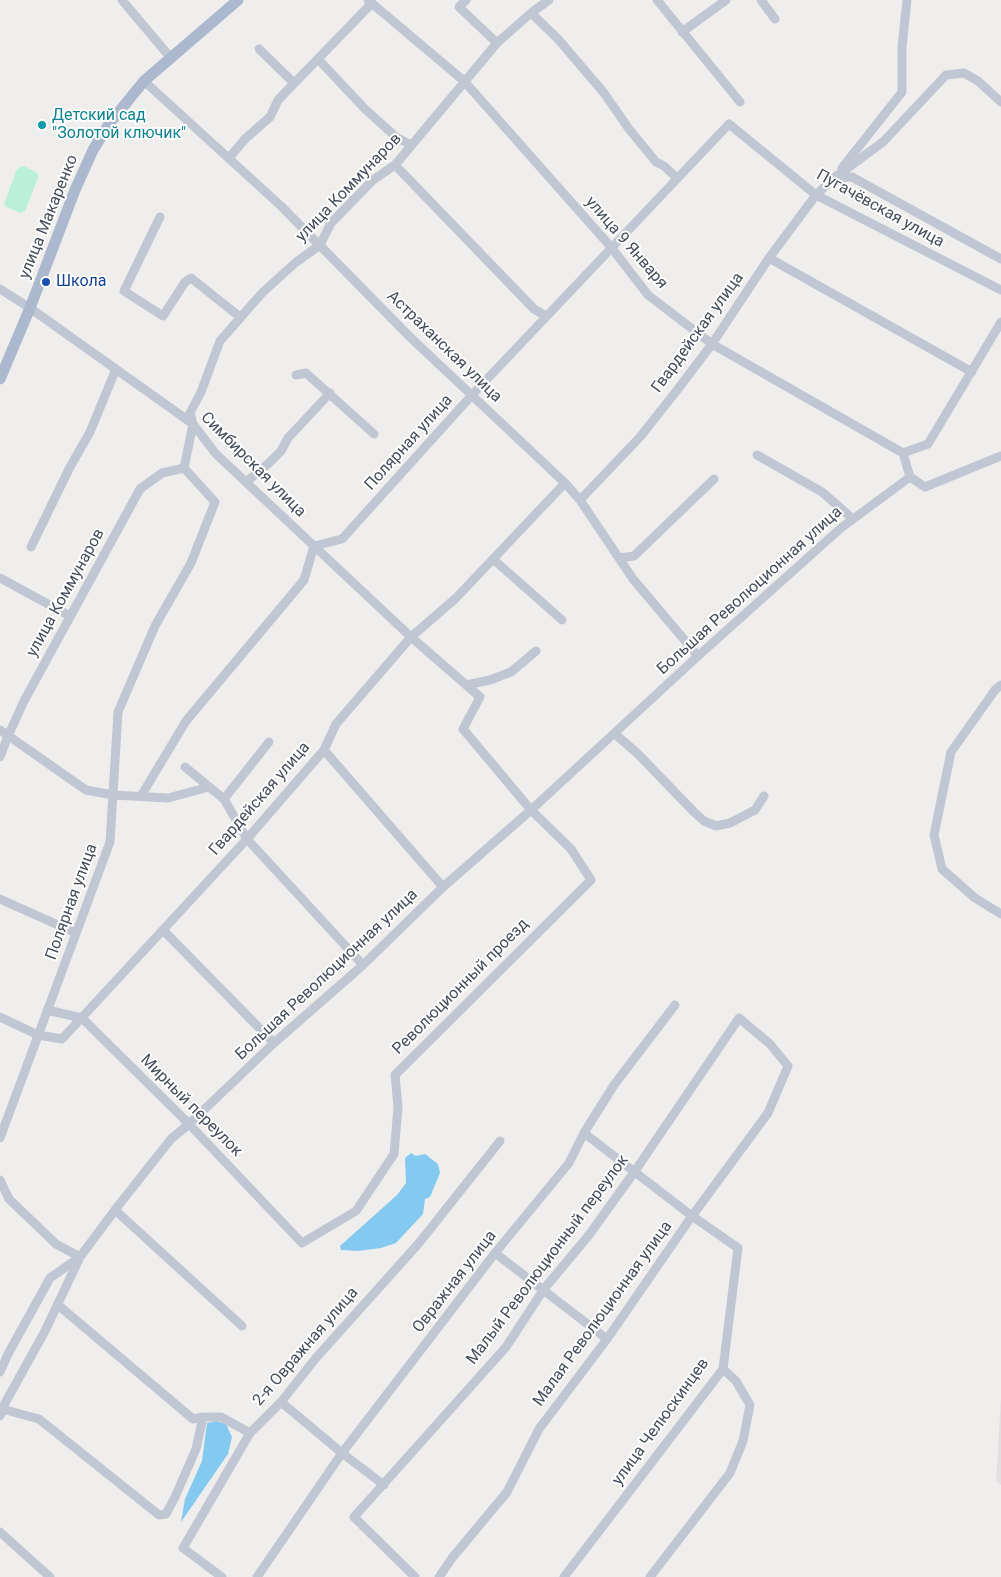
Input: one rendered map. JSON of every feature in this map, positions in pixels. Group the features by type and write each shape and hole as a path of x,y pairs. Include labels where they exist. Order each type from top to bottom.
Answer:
{"main road":[{"name":"улица Макаренко","path":"0,379 30,308 75,190 108,124 144,81 238,0"}],"street":[{"path":"122,0 170,57"},
{"path":"466,0 459,7 497,43"},
{"name":"улица Коммунаров","path":"0,757 4,733 24,701 140,488 162,473 184,468 193,424 190,412 201,392 220,341 262,292 295,263 320,245 332,224 373,180 395,165 497,43 549,0"},
{"path":"657,0 740,102"},
{"path":"682,32 726,0"},
{"path":"761,0 775,19"},
{"path":"834,178 902,92 902,47 907,0"},
{"path":"228,158 245,139 270,117 278,100 370,1"},
{"name":"улица 9 Января","path":"370,1 464,81 611,247 648,296 712,344 903,453"},
{"path":"531,13 558,39 656,162 664,166 677,178"},
{"path":"259,49 294,83"},
{"path":"318,59 365,110 396,137 411,145"},
{"path":"834,178 883,142 946,75 964,73 978,81 1001,102"},
{"name":"Астраханская улица","path":"144,81 281,206 411,338 565,483 580,500 633,579 698,656"},
{"name":"Пугачёвская улица","path":"729,124 816,195 1001,290"},
{"name":"Полярная улица","path":"314,546 342,539 472,395 729,124"},
{"path":"395,165 534,308 546,316"},
{"name":"Пугачёвская улица","path":"834,178 852,177 1001,259"},
{"name":"Гвардейская улица","path":"580,500 640,437 712,344 769,258 816,195 834,178"},
{"path":"160,217 124,291 163,316 185,282 191,278 240,317"},
{"path":"769,258 972,372"},
{"name":"Симбирская улица","path":"0,289 30,308 193,424 216,454 411,637 480,697 462,729 531,810"},
{"path":"1001,322 928,444 903,453 910,477 925,486 1001,456"},
{"path":"31,547 70,467 90,432 116,369"},
{"path":"296,374 306,373 374,434"},
{"path":"246,482 281,451 288,438 330,393"},
{"path":"757,455 822,492 853,519"},
{"name":"Полярная улица","path":"0,1138 110,842 118,712 154,626 191,563 215,502 184,468"},
{"name":"Большая Революционная улица","path":"58,1305 80,1257 170,1139 189,1124 274,1043 363,965 443,887 531,810 698,656 841,528 910,477"},
{"path":"620,558 634,556 714,479"},
{"name":"Гвардейская улица","path":"38,1035 62,1039 247,839 324,750 336,724 411,637 456,598 565,483"},
{"path":"141,796 186,721 304,580 314,546"},
{"path":"493,559 562,620"},
{"path":"0,578 70,616"},
{"path":"466,684 490,680 511,672 536,651"},
{"path":"1001,685 995,690 951,752 934,835 942,869 975,898 1001,914"},
{"path":"4,733 86,790 113,795 168,798 209,787"},
{"path":"615,734 638,754 694,812 704,821 716,826 730,823 755,810 764,796"},
{"path":"224,799 269,742"},
{"path":"324,750 443,887"},
{"path":"185,766 224,799 247,839 363,965"},
{"name":"Революционный проезд","path":"302,1243 356,1211 394,1154 398,1107 395,1075 591,880 571,848 531,810"},
{"path":"0,898 76,933"},
{"path":"163,930 274,1043"},
{"name":"Овражная улица","path":"257,1577 342,1453 495,1253 569,1163 584,1133 614,1085 675,1005"},
{"path":"48,1010 82,1018"},
{"path":"0,1016 38,1035"},
{"name":"Мирный переулок","path":"82,1018 189,1124 302,1243"},
{"name":"Малый Революционный переулок","path":"415,1577 354,1517 506,1347 544,1289 588,1235 635,1171 739,1018 770,1044 788,1066"},
{"name":"Малая Революционная улица","path":"439,1577 452,1558 507,1492 539,1429 607,1339 692,1216 768,1113 788,1066"},
{"name":"улица Челюскинцев","path":"564,1577 722,1369 738,1248 692,1216 584,1133"},
{"name":"2-я Овражная улица","path":"222,1577 183,1548 250,1433 281,1402 316,1358 419,1243 500,1141"},
{"path":"0,1180 9,1199 42,1232 56,1244 80,1257"},
{"path":"115,1210 242,1326"},
{"path":"495,1253 607,1339"},
{"name":"Большая Революционная улица","path":"4,1352 50,1278 80,1257"},
{"path":"203,1417 196,1449 176,1497 166,1514 159,1515 39,1419 1,1412 58,1305 193,1419 203,1417 221,1417 250,1433"},
{"path":"0,1372 4,1352"},
{"path":"650,1577 730,1473 743,1441 750,1405 736,1381 722,1369"},
{"path":"281,1402 384,1485"},
{"path":"0,1532 50,1577"}],"shaded area":[{"path":"1001,1398 1001,1485 996,1482"}],"green space":[{"path":"23,166 36,172 38,178 25,211 20,213 6,207 4,204 17,169"}],"water":[{"path":"411,1153 416,1156 425,1154 438,1164 440,1173 430,1197 425,1199 423,1214 396,1243 381,1248 358,1251 341,1250 340,1246 397,1195 406,1183 405,1158"},
{"path":"216,1421 226,1424 232,1437 228,1454 181,1522 185,1499 202,1461 207,1423"}],"place":[{"name":"Детский сад \"Золотой ключик\"","path":"42,125"},
{"name":"Школа","path":"46,282"}]}
